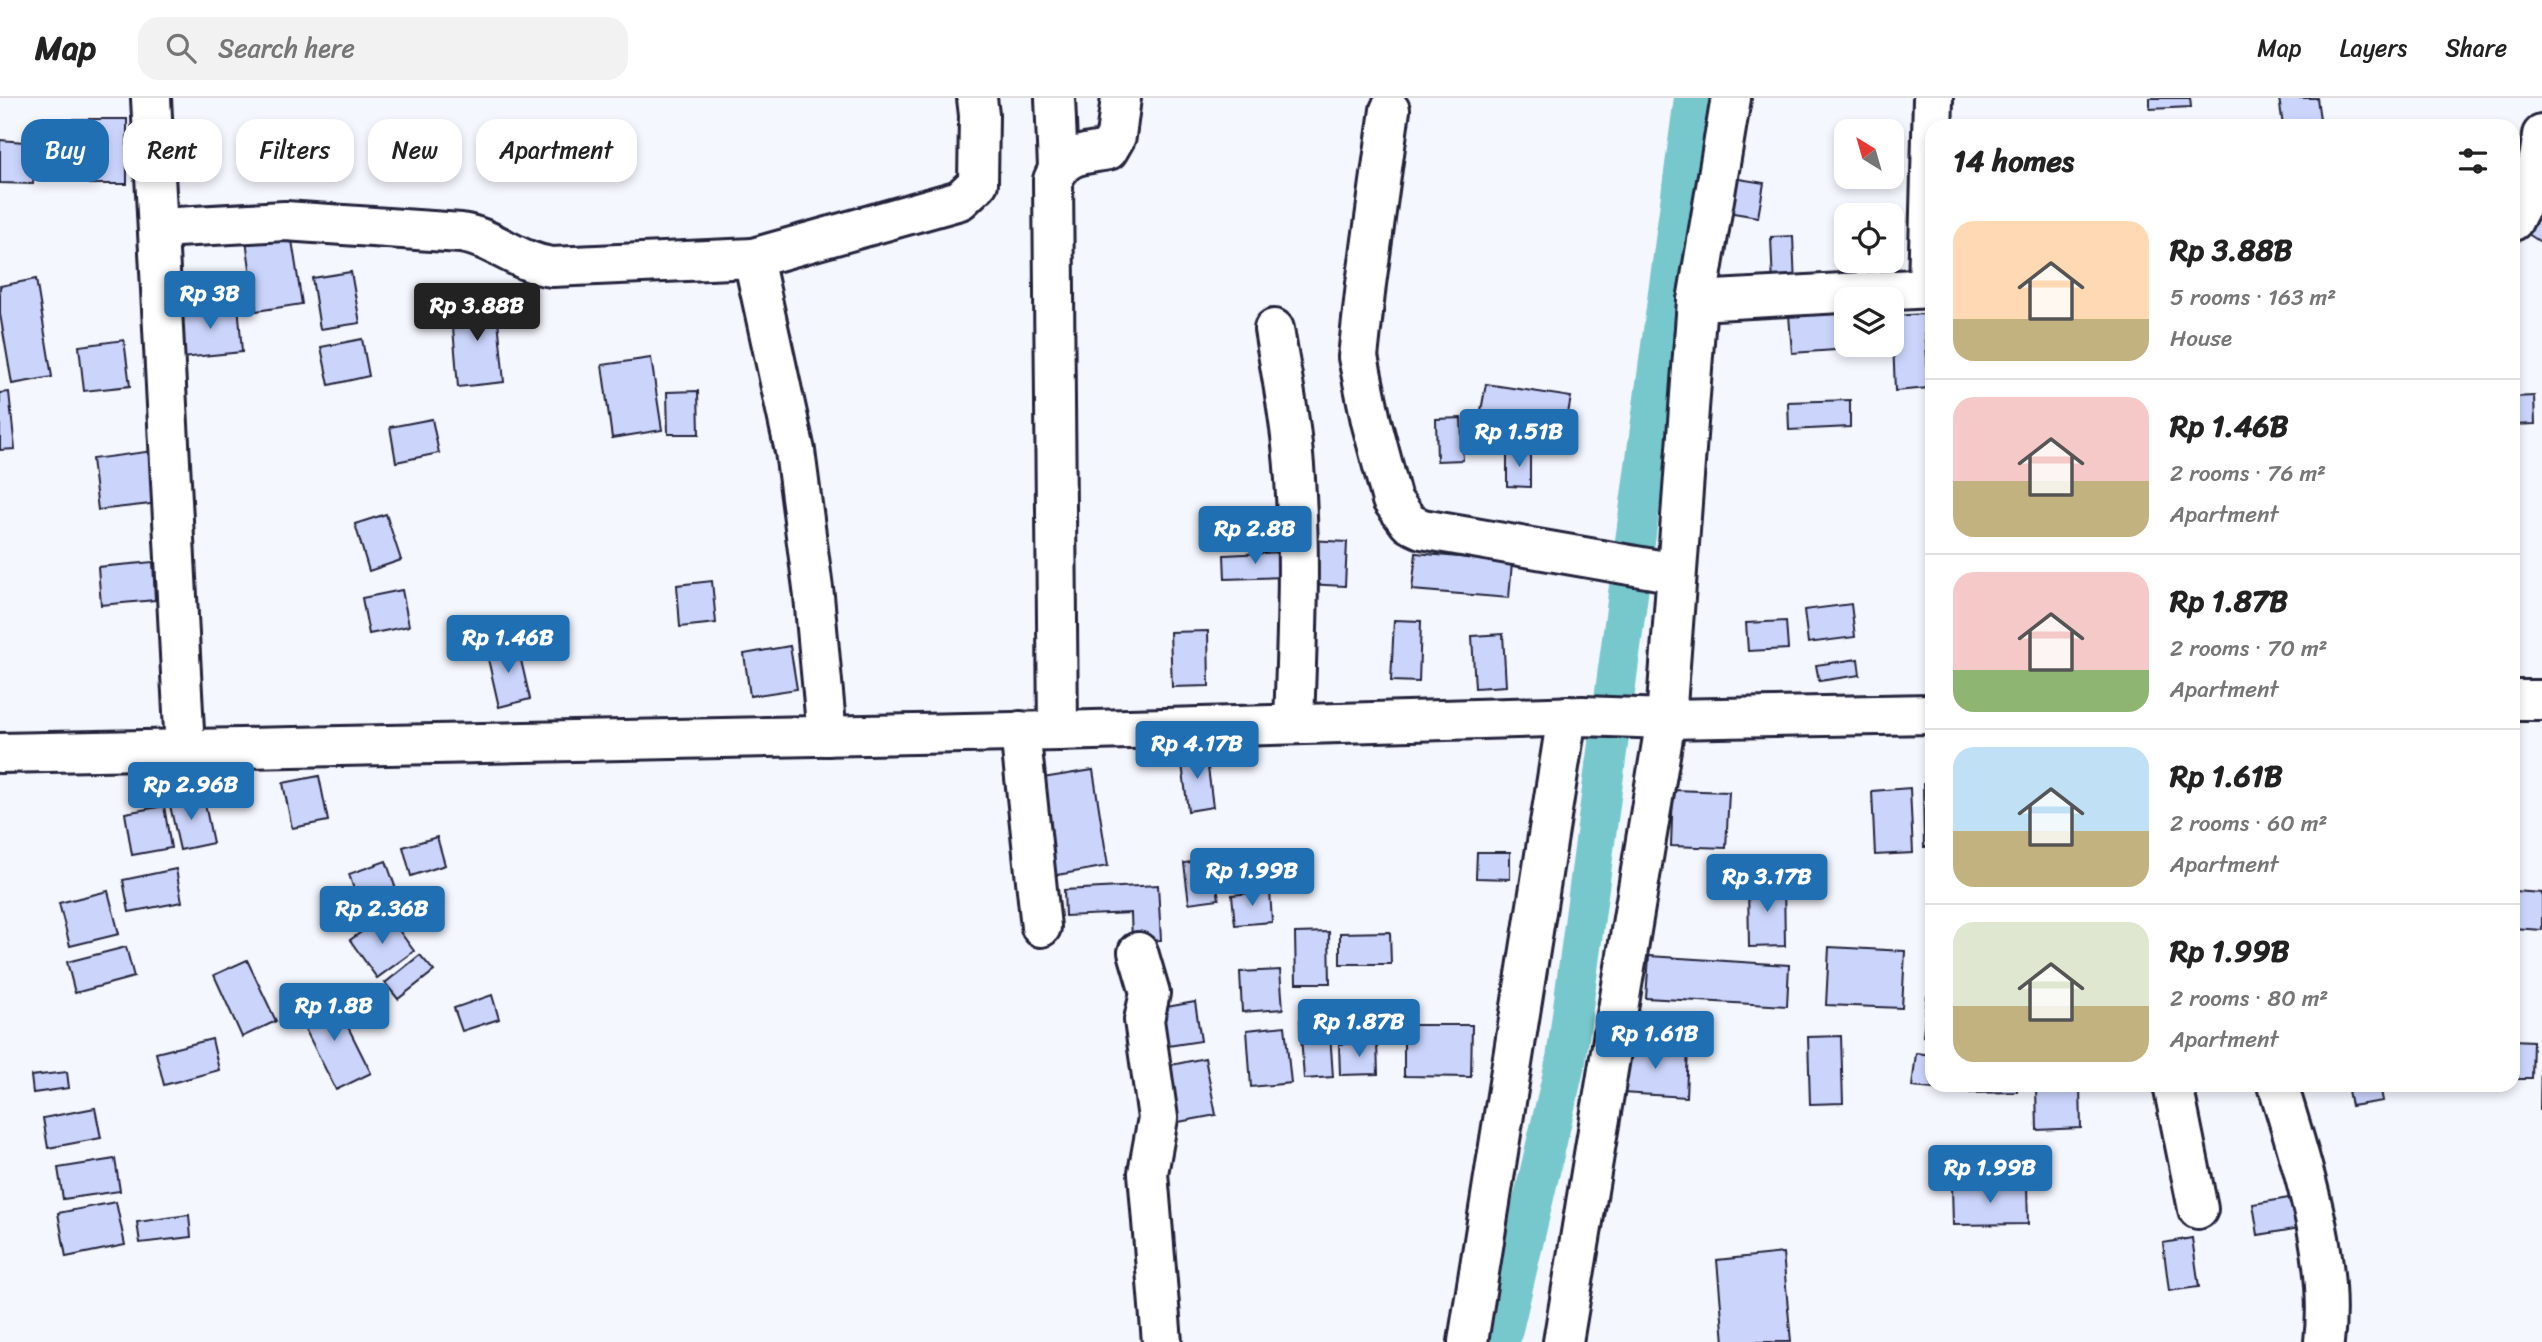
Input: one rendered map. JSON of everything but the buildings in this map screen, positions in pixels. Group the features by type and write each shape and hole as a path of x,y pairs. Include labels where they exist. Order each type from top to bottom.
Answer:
{"street":[{"path":"151,98 185,750"},
{"path":"158,228 285,221 461,233 488,241 534,264 552,267 753,258 960,200 978,183 977,98"},
{"path":"1055,98 1058,167 1053,180 1058,731"},
{"path":"1058,167 1068,158 1108,150 1116,136 1121,98"},
{"path":"1563,1342 1654,719 1666,571 1697,301 1731,98"},
{"path":"1933,98 1933,119"},
{"path":"1390,110 1366,284 1359,357 1371,421 1392,500 1409,523 1422,529 1666,571"},
{"path":"2520,206 2541,159"},
{"path":"753,258 795,451 814,596 827,736"},
{"path":"1697,301 1925,288"},
{"path":"1275,329 1292,445 1297,522 1298,597 1294,724"},
{"path":"2520,700 2542,700"},
{"path":"0,753 1020,732 1574,716 1654,719 1925,714"},
{"path":"1468,1342 1574,716"},
{"path":"1020,732 1041,927"},
{"path":"1138,952 1150,993 1144,1020 1158,1118 1148,1173 1162,1342"},
{"path":"2174,1092 2198,1209"},
{"path":"2280,1092 2312,1210 2322,1258 2326,1310 2324,1342"}],"waterway":[{"path":"1500,1342 1566,1060 1694,98"}]}
